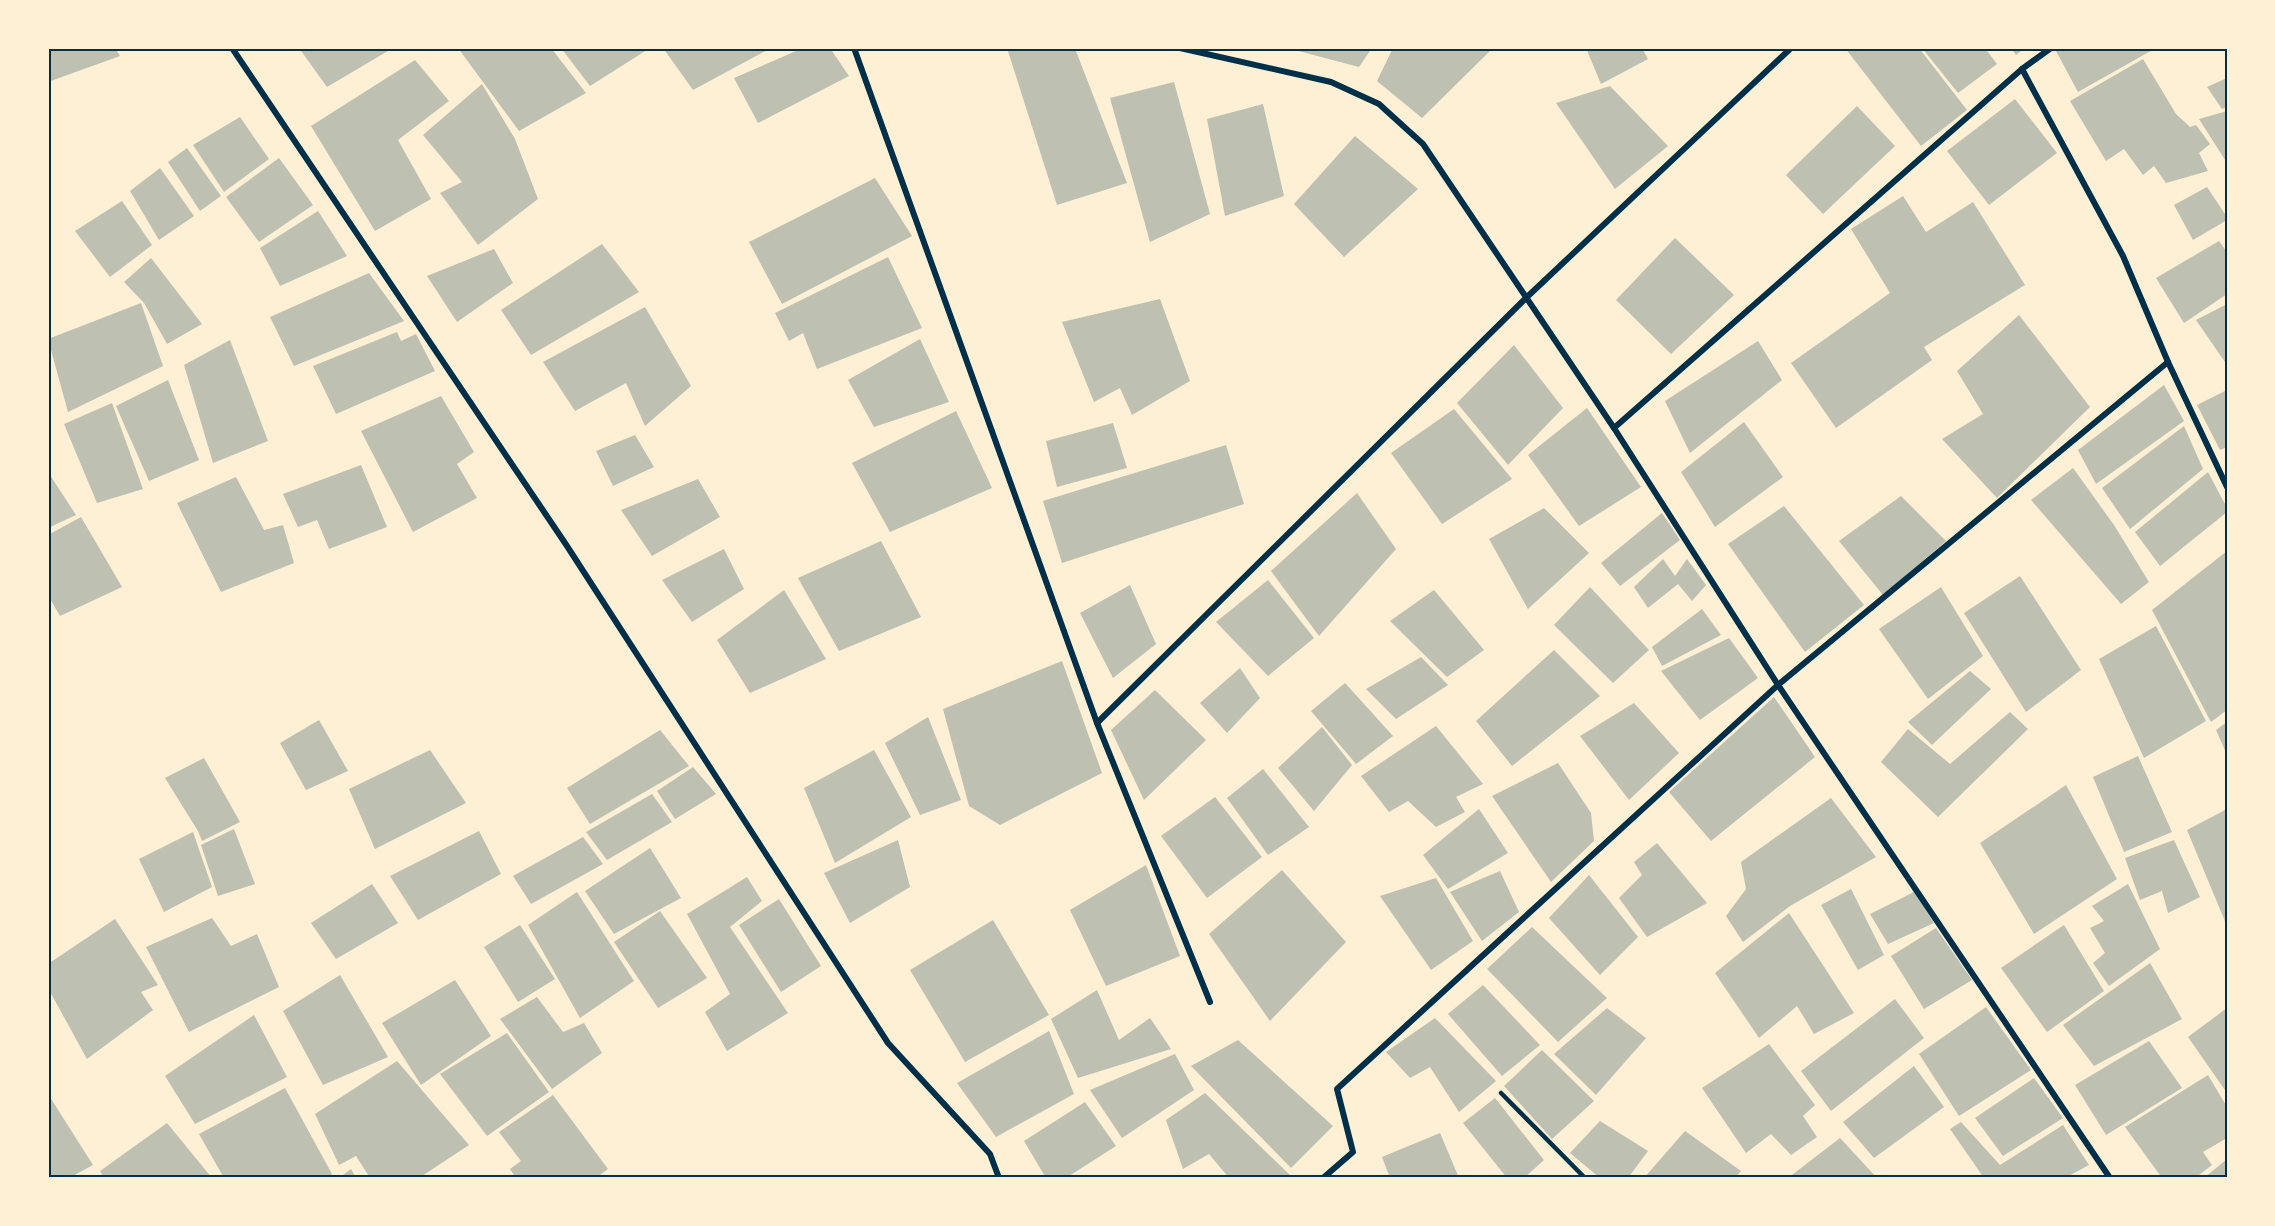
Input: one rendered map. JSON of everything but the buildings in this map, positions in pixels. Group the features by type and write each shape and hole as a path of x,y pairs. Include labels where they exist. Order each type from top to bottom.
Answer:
{"street":[{"path":"232,48 567,546 888,1043 990,1154 999,1178"},
{"path":"854,48 1097,723 1210,1002"},
{"path":"1180,48 1331,82 1379,104 1423,144 1614,428 1778,685 2110,1178"},
{"path":"1097,723 1527,297 1791,48"},
{"path":"1614,428 2022,69 2051,48"},
{"path":"2022,69 2123,256 2168,362 2227,487"},
{"path":"1323,1178 1353,1152 1337,1089 1778,685 2168,362"}],"lane":[{"path":"1501,1093 1585,1178"}]}
